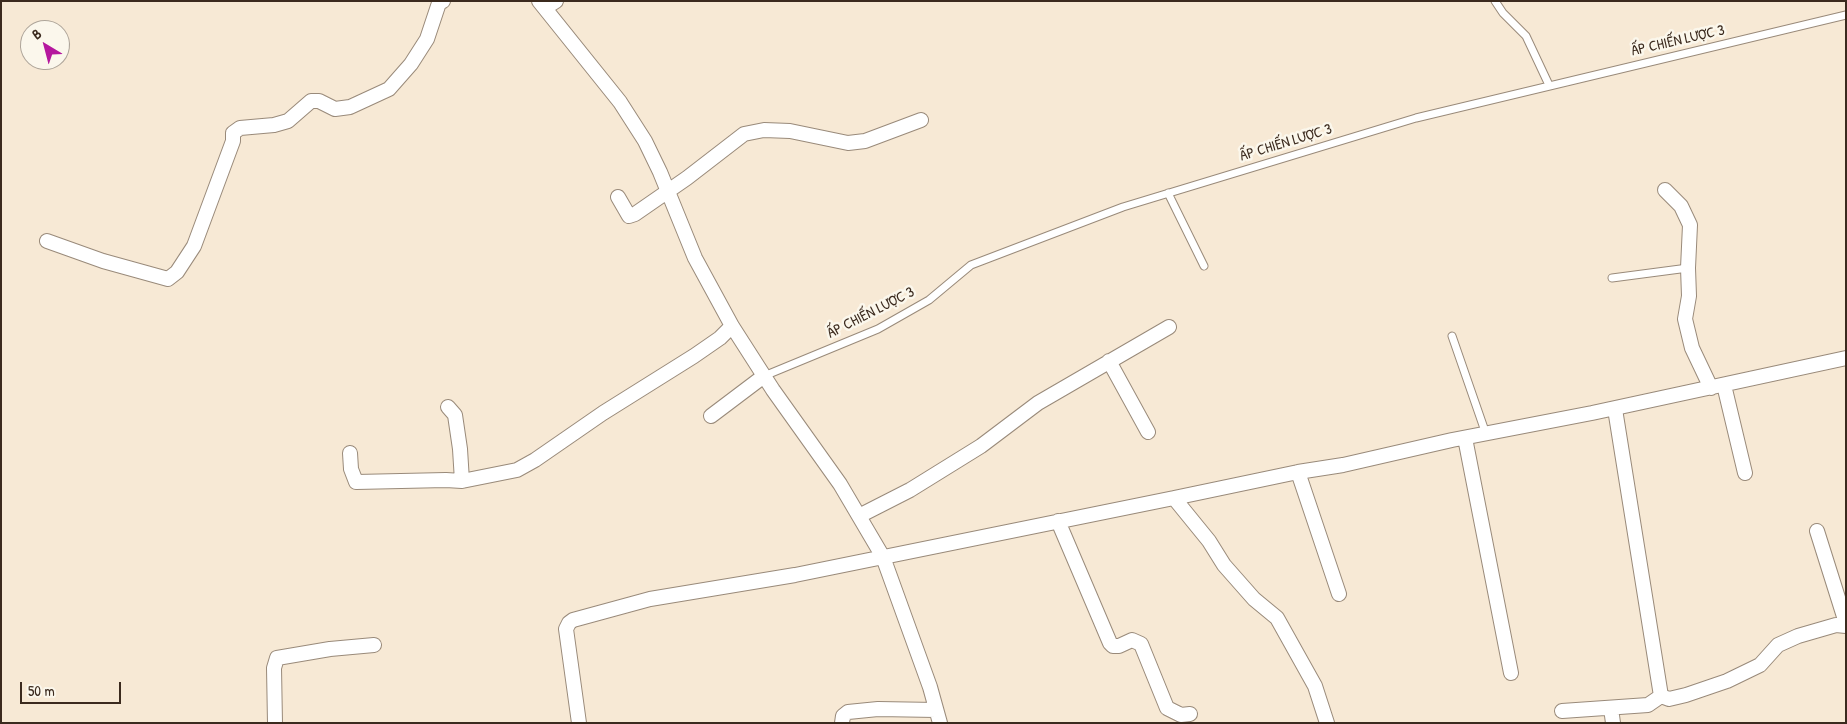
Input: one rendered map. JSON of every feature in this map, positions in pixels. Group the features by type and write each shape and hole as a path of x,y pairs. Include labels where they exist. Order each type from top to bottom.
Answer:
{"street":[{"path":"47,241 103,261 168,279 182,265 196,241 233,141 234,132 240,128 274,126 288,122 311,101 319,101 334,109 350,107 390,89 411,64 426,40 439,3 443,1"},
{"path":"547,4 620,102 645,141 668,191 695,258 732,326 764,376 840,484 883,557 930,687 938,716 878,709 848,712 843,716 842,723"},
{"path":"618,197 629,216 635,214 688,178 744,134 764,130 790,130 848,143 865,141 922,120"},
{"path":"1665,190 1681,206 1690,225 1689,296 1685,319 1692,348 1718,386 1745,473"},
{"path":"350,453 351,469 356,482 462,481 517,470 526,466 610,408 687,361 720,338 732,326"},
{"path":"859,516 910,490 981,446 1038,403 1169,326"},
{"path":"579,723 566,629 573,620 650,599 795,575 1298,472 1344,465 1846,358"},
{"path":"1109,361 1148,432"},
{"path":"711,416 764,376"},
{"path":"448,407 455,415 462,481"},
{"path":"1615,408 1660,696"},
{"path":"1465,438 1511,673"},
{"path":"1298,472 1339,594"},
{"path":"1174,498 1209,541 1224,565 1254,600 1277,618 1315,686 1327,723"},
{"path":"1058,521 1112,646 1119,646 1132,640 1141,644 1168,708 1181,715 1190,714"},
{"path":"1562,712 1648,705 1660,696 1669,698 1686,695 1727,681 1760,665 1778,645 1798,636 1836,625 1846,625 1817,531"},
{"path":"276,723 274,668 277,658 330,649 374,645"},
{"path":"1611,708 1613,723"}],"lane":[{"path":"1496,1 1503,13 1526,36 1549,86"},
{"name":"ẤP CHIẾN LƯỢC 3","path":"764,376 878,328 929,300 971,265 1123,207 1170,196 1416,118 1846,15"},
{"path":"1170,196 1204,266"},
{"path":"1612,278 1688,268"},
{"path":"1452,336 1486,434"}]}
